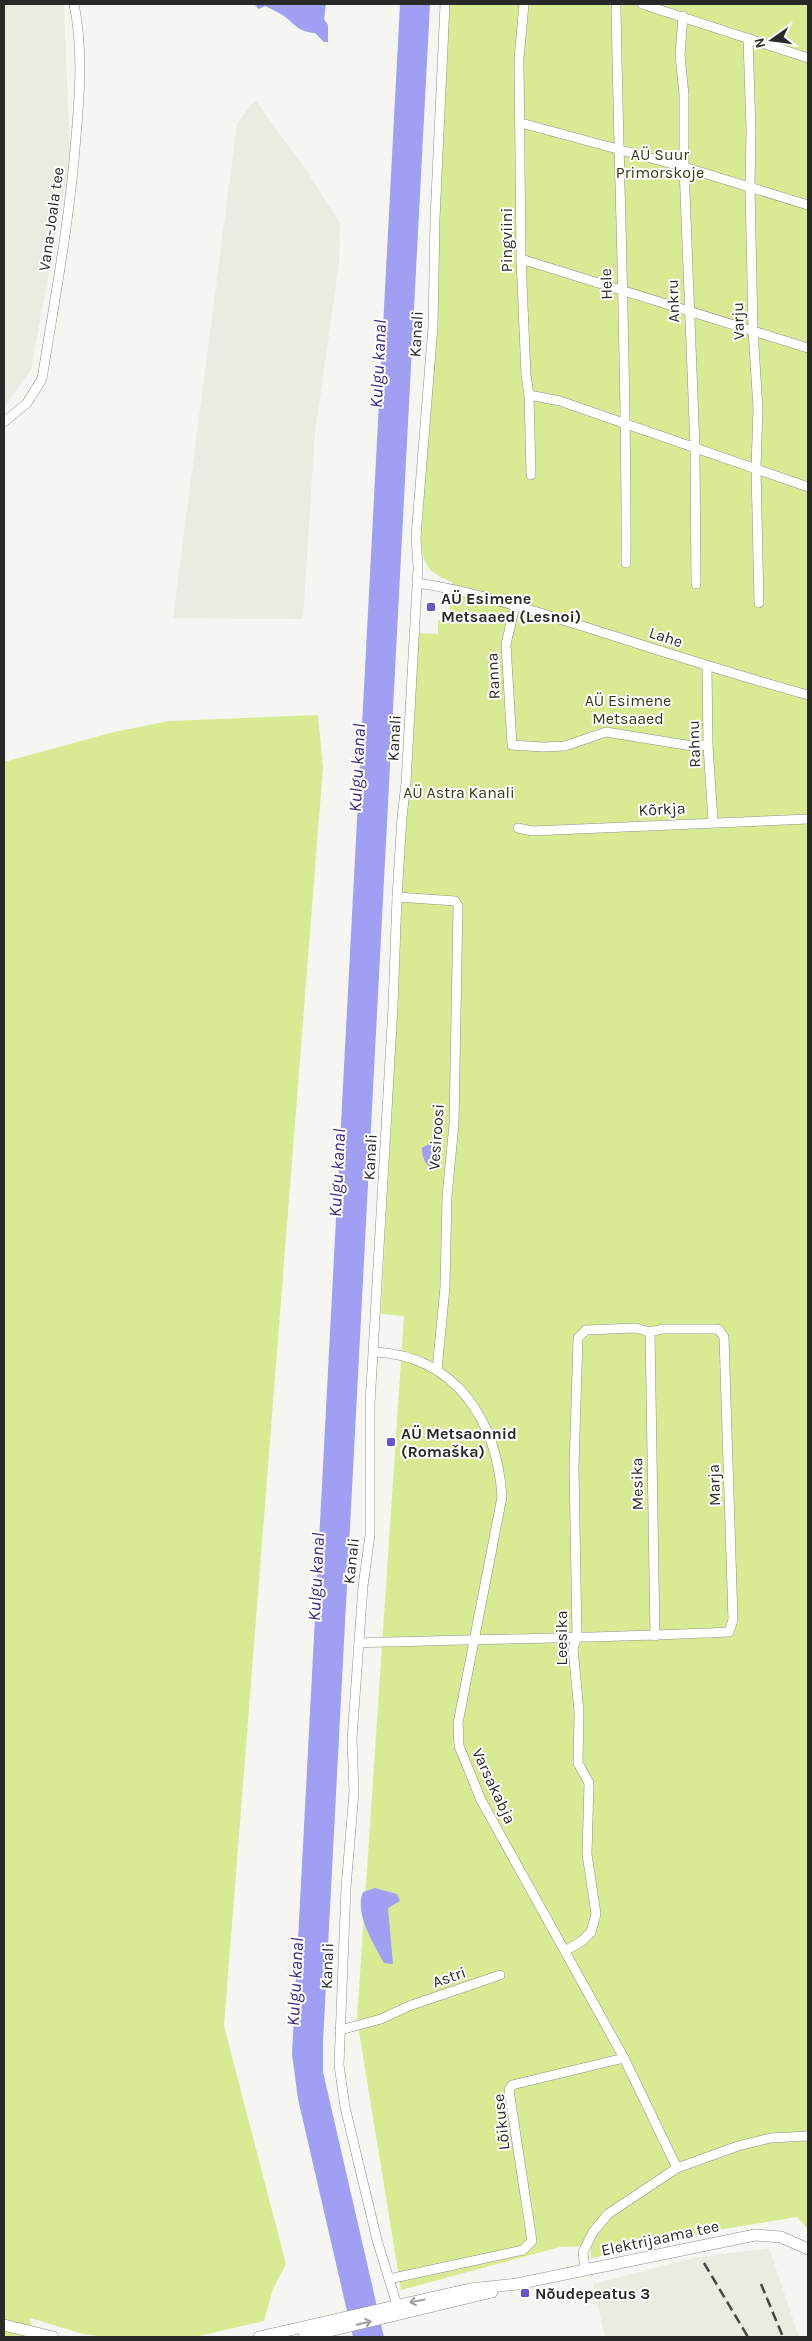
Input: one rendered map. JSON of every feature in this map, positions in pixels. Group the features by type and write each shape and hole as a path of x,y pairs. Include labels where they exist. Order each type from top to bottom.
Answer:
{"street":[{"name":"Vana-Joala tee","path":"4,422 27,403 42,379 73,178 80,84 78,26 74,4"},
{"name":"Kanali","path":"395,2309 345,2107 339,2065 345,1904 354,1792 352,1740 359,1643 370,1535 370,1404 375,1352 397,897 406,783 417,583 416,536 433,326 435,219 445,4"},
{"name":"Pingviini","path":"524,4 520,59 521,259 526,375 529,395 531,475"},
{"name":"Hele","path":"616,4 621,289 626,424 626,563"},
{"path":"642,4 808,58"},
{"name":"Ankru","path":"683,16 680,56 684,95 684,167 695,447 696,584"},
{"name":"Varju","path":"748,38 752,130 750,187 758,409 756,468 759,603"},
{"path":"521,123 618,148 808,205"},
{"path":"521,259 808,348"},
{"path":"529,395 560,400 808,487"},
{"name":"Lahe","path":"417,583 450,588 515,606 707,667 808,696"},
{"name":"Ranna","path":"515,606 506,644 512,745 565,746 606,732 692,746 708,745"},
{"name":"Rahnu","path":"707,667 708,745 713,821"},
{"name":"Kõrkja","path":"518,828 532,830 808,818"},
{"name":"Vesiroosi","path":"397,897 445,899 455,901 458,906 454,1124 447,1196 445,1287 437,1370"},
{"name":"Leesika","path":"565,1951 582,1941 591,1932 596,1914 587,1854 589,1783 578,1763 579,1712 573,1648 577,1636 574,1468 578,1338 586,1330 636,1328 650,1332"},
{"name":"Marja","path":"650,1332 662,1329 718,1329 724,1337 733,1620 728,1632 655,1636"},
{"name":"Mesika","path":"650,1332 655,1636"},
{"path":"375,1352 408,1358 437,1370"},
{"name":"Varsakabja","path":"437,1370 474,1405 488,1430 500,1468 502,1497 458,1723 459,1746 481,1800 624,2058 677,2168"},
{"path":"359,1643 577,1636 655,1636"},
{"name":"Astri","path":"340,2030 381,2019 409,2006 500,1975"},
{"name":"Lõikuse","path":"389,2279 524,2250 532,2241 509,2090 512,2085 624,2058"},
{"path":"585,2270 583,2252 593,2232 608,2214 677,2168 738,2146 771,2138 808,2136"},
{"name":"Elektrijaama tee","path":"260,2337 333,2325 395,2309 472,2298 517,2284 755,2235 781,2237 808,2249"},
{"path":"4,2325 53,2337"},
{"name":"Elektrijaama tee","path":"304,2337 333,2325"}],"shaded area":[{"path":"4,4 64,4 70,159 31,369 4,408"},
{"path":"254,4 326,4 324,19 328,25 328,42 324,42 315,33 297,27 277,12 265,6 259,9"},
{"path":"400,4 430,4 323,2042 323,2072 384,2337 353,2337 298,2099 292,2054"},
{"path":"255,100 307,171 340,224 339,264 315,433 303,619 173,618 237,124"},
{"path":"429,1144 437,1147 440,1164 433,1169 424,1160 422,1148"},
{"path":"375,1888 397,1894 400,1901 388,1908 393,1964 384,1963 366,1929 363,1919 361,1901 363,1892"},
{"path":"769,2248 799,2337 605,2337 593,2284 693,2258"}],"green space":[{"path":"448,4 808,4 808,2229 797,2217 724,2229 591,2258 590,2246 560,2247 401,2290 357,2019 404,1316 381,1314 406,825 418,633 438,634 438,620 448,620 452,582 435,573 426,563 423,556 421,530 435,351 440,154"},
{"path":"318,715 323,767 224,2026 286,2264 273,2289 264,2321 195,2337 107,2337 83,2334 30,2318 34,2337 4,2337 4,762 114,732 169,721"}],"railway":[{"path":"704,2263 748,2337"},
{"path":"761,2284 783,2337"}],"place":[{"name":"AÜ Esimene Metsaaed (Lesnoi)","path":"431,607"},
{"name":"AÜ Metsaonnid (Romaška)","path":"391,1442"},
{"name":"Nõudepeatus 3","path":"525,2293"}],"park label":[{"name":"AÜ Suur Primorskoje","path":"660,163"},
{"name":"AÜ Esimene Metsaaed","path":"628,709"},
{"name":"AÜ Astra Kanali","path":"459,792"}],"water label":[{"name":"Kulgu kanal","path":"378,364"},
{"name":"Kulgu kanal","path":"357,768"},
{"name":"Kulgu kanal","path":"337,1173"},
{"name":"Kulgu kanal","path":"316,1577"},
{"name":"Kulgu kanal","path":"295,1982"}]}
